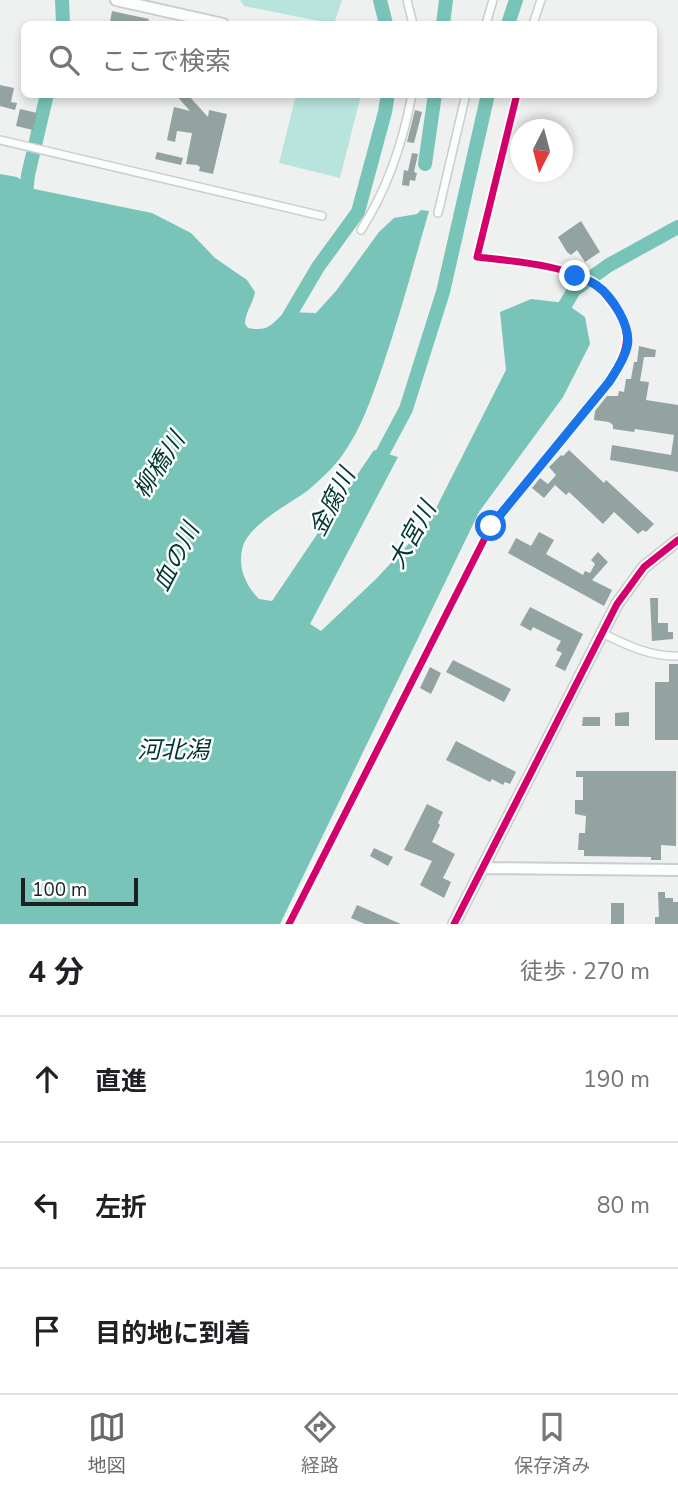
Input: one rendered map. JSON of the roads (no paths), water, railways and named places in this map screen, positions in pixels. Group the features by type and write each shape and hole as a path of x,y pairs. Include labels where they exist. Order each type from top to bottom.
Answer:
{"street":[{"path":"116,0 210,21"},
{"path":"407,0 412,21"},
{"path":"487,21 493,0"},
{"path":"534,21 541,0"},
{"path":"361,230 379,203 390,177 411,98"},
{"path":"438,213 466,98"},
{"path":"289,924 491,526 609,382 628,345 626,327 618,310 598,286 558,270 477,257 516,98"},
{"path":"0,140 322,216"},
{"path":"454,924 628,586 645,567 678,540"},
{"path":"602,633 646,652 665,657 678,656"},
{"path":"484,867 678,870"}],"water":[{"name":"河北潟","path":"0,174 17,177 34,189 152,213 191,233 215,258 247,280 255,292 245,324 248,328 255,329 269,326 285,312 316,313 336,291 379,232 394,218 417,214 421,210 429,211 383,365 354,436 325,475 253,530 241,553 242,568 250,588 259,599 272,601 374,450 398,457 310,624 321,631 376,579 429,522 506,370 500,312 531,299 565,303 585,317 590,344 563,397 479,512 280,924 0,924"}],"waterway":[{"path":"62,0 63,21"},
{"name":"柳橋川","path":"380,0 385,21"},
{"name":"血の川","path":"443,21 446,0"},
{"name":"金腐川","path":"509,21 516,0"},
{"path":"25,202 28,175 46,98"},
{"name":"柳橋川","path":"282,328 318,267 358,212 387,98"},
{"name":"血の川","path":"425,164 434,98"},
{"name":"金腐川","path":"374,469 406,409 443,292 487,98"},
{"name":"大宮川","path":"557,319 574,290 609,265 678,227"}]}
